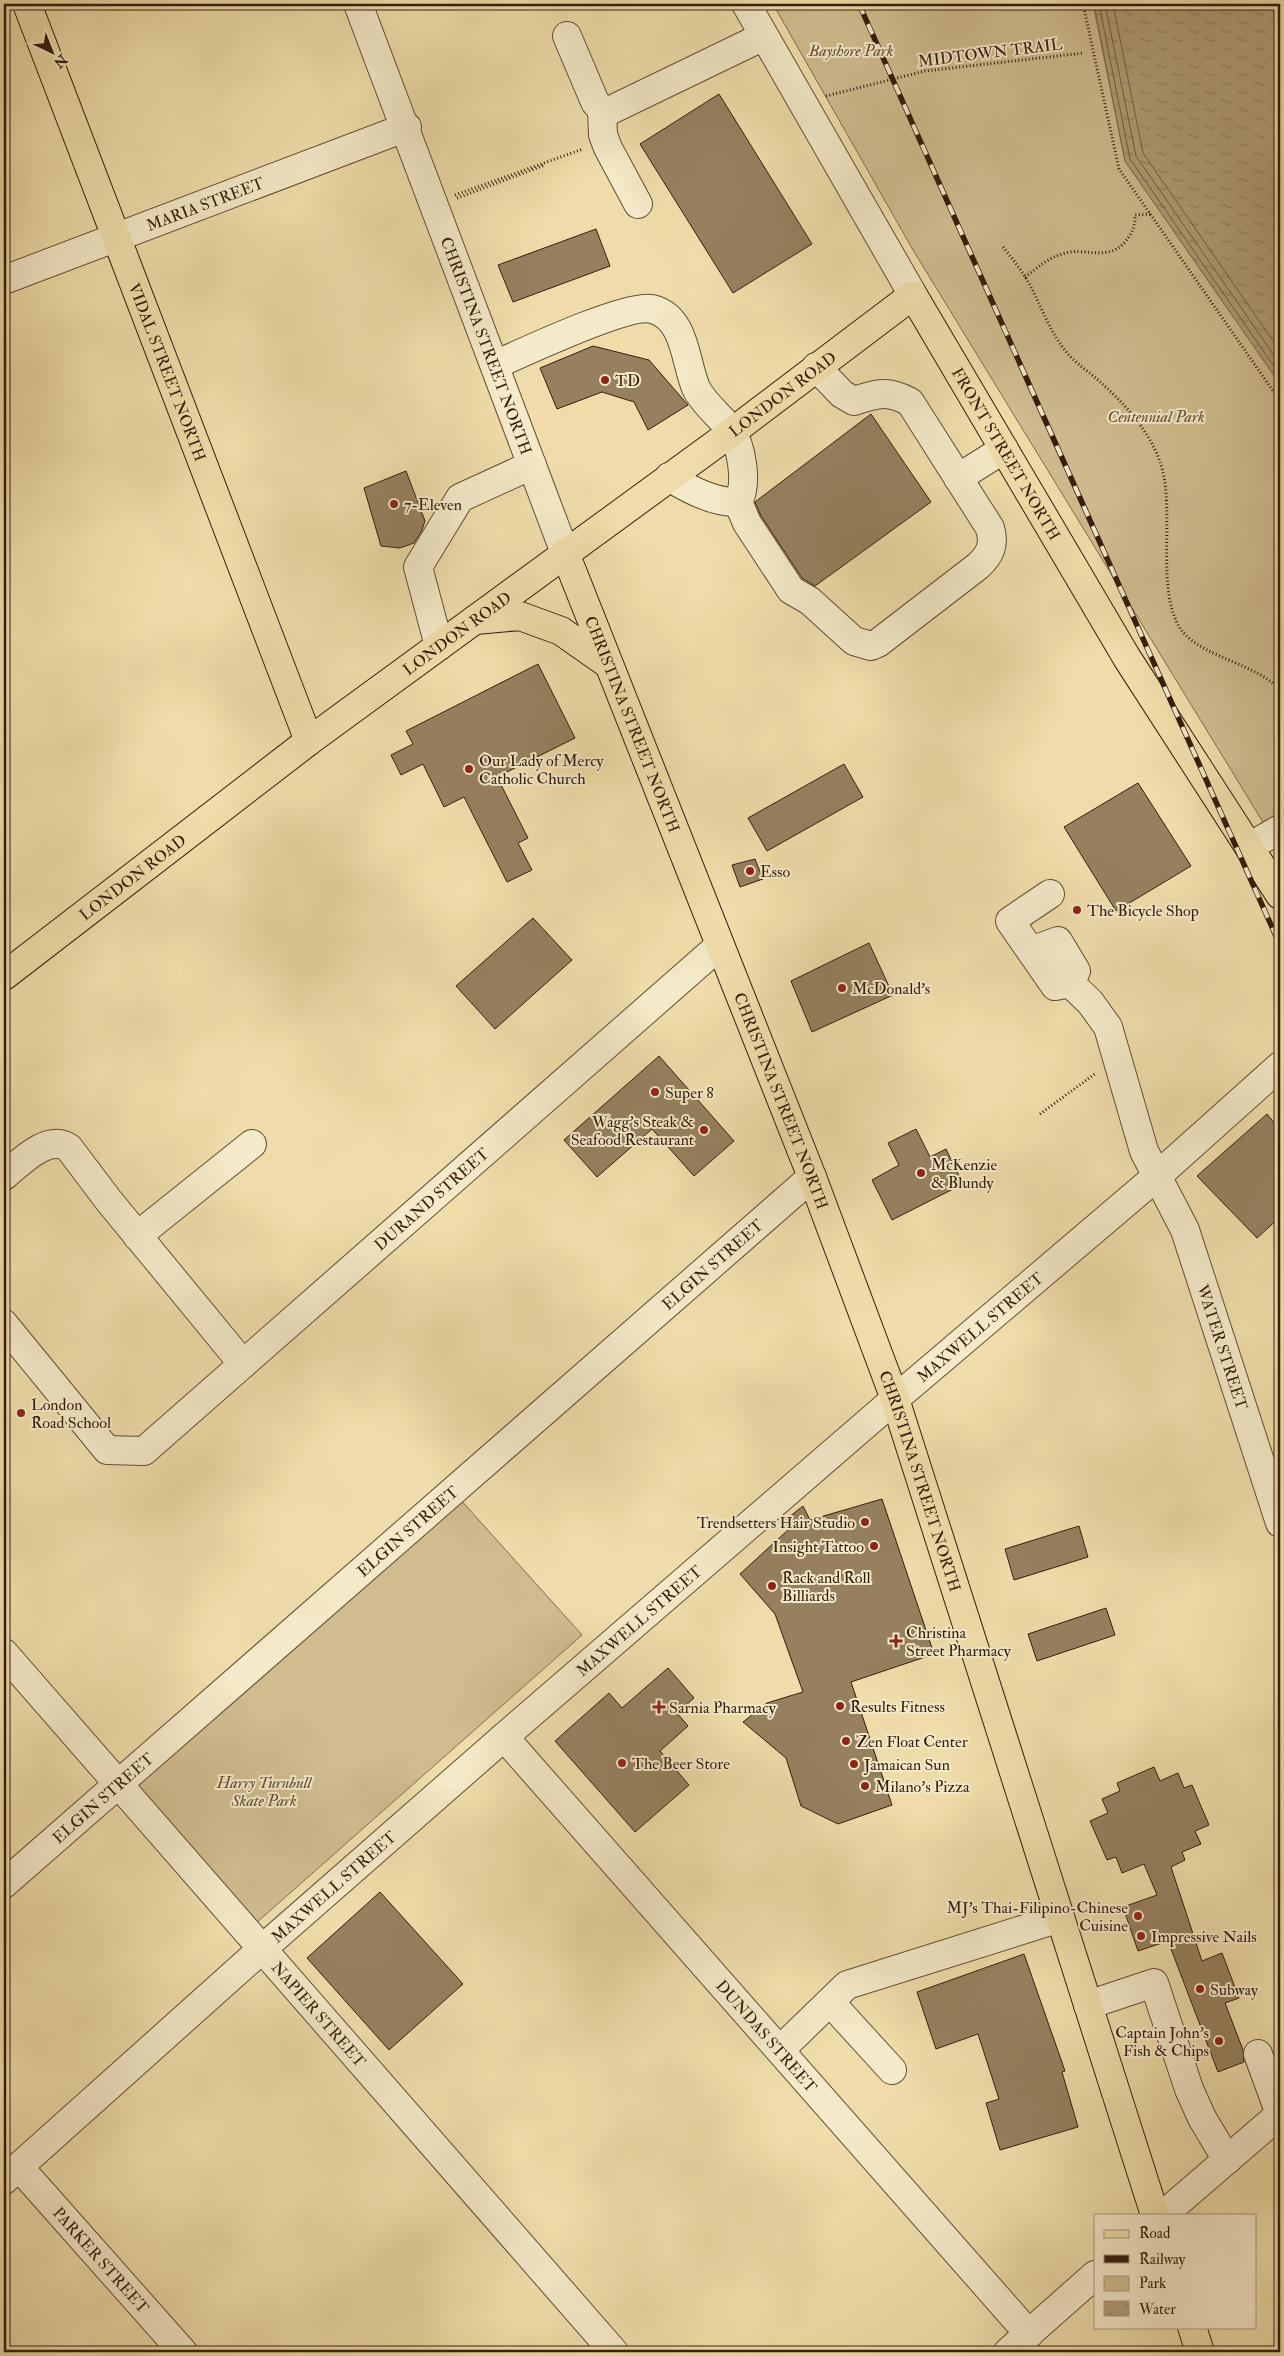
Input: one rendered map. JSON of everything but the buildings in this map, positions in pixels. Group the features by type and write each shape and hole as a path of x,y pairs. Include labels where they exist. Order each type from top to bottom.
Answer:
{"main road":[{"name":"VIDAL STREET NORTH","path":"27,4 309,741"},
{"name":"LONDON ROAD","path":"5,969 309,741 732,432 913,295"},
{"name":"FRONT STREET NORTH","path":"913,295 1127,658 1280,895"},
{"name":"CHRISTINA STREET NORTH","path":"565,553 812,1177 895,1399 1155,2214"},
{"path":"475,620 520,616 561,631 608,664"},
{"path":"1192,2328 1200,2352"}],"street":[{"name":"CHRISTINA STREET NORTH","path":"358,4 436,206 565,553"},
{"name":"FRONT STREET NORTH","path":"746,4 913,295"},
{"path":"567,36 595,102 602,110 603,135 608,148 638,204"},
{"path":"602,110 611,110 764,36"},
{"name":"MARIA STREET","path":"4,280 406,127"},
{"path":"495,366 576,330 626,312 652,308 670,319 681,338 697,389 732,432 742,467 743,492 738,502 747,523 791,590 810,601 854,641 871,646 978,566 989,554 993,544 990,528 910,402 895,394 871,395 854,401 842,394 816,367"},
{"path":"958,478 1004,449"},
{"path":"438,646 418,567 460,498 532,465"},
{"path":"668,477 711,498 738,502"},
{"path":"1249,847 1280,829"},
{"name":"WATER STREET","path":"1050,894 1010,921 1055,986 1070,983 1090,1002 1108,1027 1144,1151 1156,1177 1186,1230 1280,1523"},
{"name":"DURAND STREET","path":"4,1324 107,1450 144,1451 719,946"},
{"name":"MAXWELL STREET","path":"11,2174 504,1736 1156,1177 1280,1066"},
{"path":"4,1176 48,1144 62,1142 69,1148 137,1236 243,1364"},
{"path":"137,1236 252,1144"},
{"name":"ELGIN STREET","path":"4,1884 812,1177"},
{"name":"NAPIER STREET","path":"4,1653 614,2352"},
{"name":"DUNDAS STREET","path":"504,1736 1029,2334"},
{"path":"780,2050 847,1985 1060,1918"},
{"path":"1088,2005 1154,1983 1189,2089 1202,2118 1227,2160"},
{"path":"830,2002 892,2070"},
{"path":"1165,2214 1280,2114 1258,2054"},
{"name":"PARKER STREET","path":"11,2174 183,2352"},
{"path":"1008,2352 1094,2276"}],"path":[{"path":"1083,4 1119,169 1280,401"},
{"name":"MIDTOWN TRAIL","path":"821,97 925,71 1084,53"},
{"path":"436,206 584,149 587,140"},
{"path":"1025,277 1046,261 1061,254 1078,250 1108,254 1118,249 1130,237 1135,226 1135,215 1152,214"},
{"path":"1004,247 1025,277 1067,353 1099,380 1129,411 1145,431 1161,463 1166,502 1168,595 1173,613 1183,632 1197,643 1258,674 1280,690"},
{"path":"1040,1114 1086,1080"}],"green space":[{"name":"Centennial Park","path":"773,4 1093,4 1125,161 1280,384 1280,850 913,250"},
{"name":"Harry Turnbull Skate Park","path":"459,1498 582,1635 255,1924 131,1782"}],"water":[{"path":"1094,4 1280,4 1280,384 1125,161"}],"railway":[{"path":"859,4 1280,945"}],"place":[{"name":"TD","path":"605,380"},
{"name":"7-Eleven","path":"394,504"},
{"name":"Our Lady of Mercy Catholic Church","path":"469,769"},
{"name":"Esso","path":"750,871"},
{"name":"The Bicycle Shop","path":"1077,910"},
{"name":"McDonald's","path":"842,988"},
{"name":"Super 8","path":"655,1092"},
{"name":"Wagg's Steak & Seafood Restaurant","path":"704,1130"},
{"name":"McKenzie & Blundy","path":"921,1173"},
{"name":"London Road School","path":"21,1413"},
{"name":"Trendsetters Hair Studio","path":"865,1522"},
{"name":"Insight Tattoo","path":"874,1546"},
{"name":"Rack and Roll Billiards","path":"772,1586"},
{"name":"Christina Street Pharmacy","path":"896,1641"},
{"name":"Results Fitness","path":"840,1706"},
{"name":"Sarnia Pharmacy","path":"659,1707"},
{"name":"Zen Float Center","path":"846,1741"},
{"name":"The Beer Store","path":"622,1763"},
{"name":"Jamaican Sun","path":"854,1764"},
{"name":"Milano's Pizza","path":"865,1786"},
{"name":"MJ's Thai-Filipino-Chinese Cuisine","path":"1138,1916"},
{"name":"Impressive Nails","path":"1141,1936"},
{"name":"Subway","path":"1200,1989"},
{"name":"Captain John's Fish & Chips","path":"1219,2041"}],"park label":[{"name":"Bayshore Park","path":"851,50"}]}
